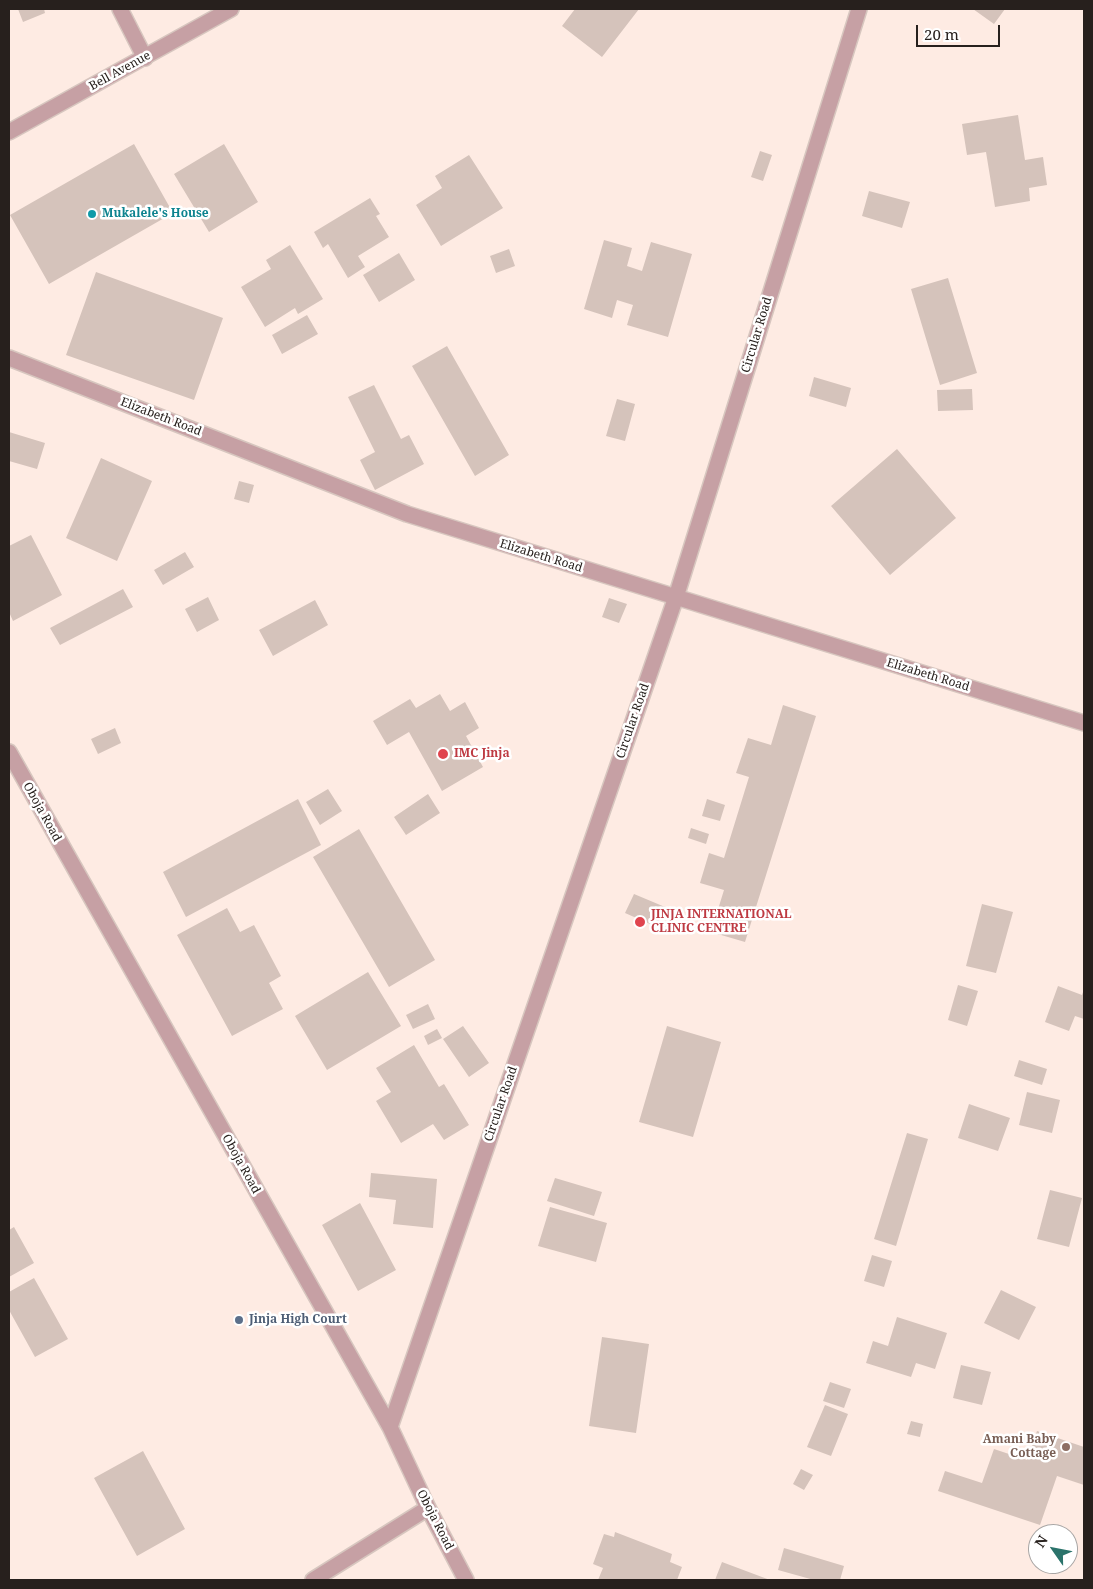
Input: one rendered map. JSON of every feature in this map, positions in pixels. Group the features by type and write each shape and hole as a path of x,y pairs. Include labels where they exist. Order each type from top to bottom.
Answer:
{"street":[{"path":"120,9 145,58"},
{"name":"Bell Avenue","path":"9,132 231,9"},
{"name":"Circular Road","path":"390,1427 676,598 859,9"},
{"name":"Elizabeth Road","path":"9,358 407,514 1084,724"},
{"name":"Oboja Road","path":"9,752 390,1427 428,1508 466,1580"},
{"path":"313,1580 428,1508"}],"building":[{"path":"18,9 44,9 45,13 23,22"},
{"path":"575,9 639,9 602,57 562,26"},
{"path":"973,9 1005,9 994,24"},
{"path":"1018,115 1025,160 1043,157 1047,185 1029,188 1030,201 995,207 986,152 967,155 962,124"},
{"name":"Mukalele's House","path":"134,144 173,213 49,284 10,215"},
{"path":"224,144 258,202 209,232 174,174"},
{"path":"760,151 772,155 763,181 751,177"},
{"path":"469,155 503,208 441,246 416,205 442,188 435,176"},
{"path":"869,191 910,202 902,228 862,216"},
{"path":"370,198 380,214 376,216 389,237 358,256 365,267 348,278 328,244 323,248 314,232"},
{"path":"604,240 632,248 627,266 642,271 651,242 692,254 668,337 627,325 633,305 617,300 612,318 584,309"},
{"path":"290,245 323,299 298,314 295,308 265,327 241,287 271,269 266,260"},
{"path":"509,249 515,266 496,273 490,256"},
{"path":"399,253 415,280 379,302 363,275"},
{"path":"96,272 223,318 194,400 66,355"},
{"path":"948,278 977,373 940,385 911,289"},
{"path":"307,315 318,334 282,354 272,335"},
{"path":"447,346 509,455 475,476 412,366"},
{"path":"814,377 851,388 846,407 809,396"},
{"path":"374,385 401,439 409,435 424,464 375,490 360,460 375,452 348,397"},
{"path":"972,389 973,410 938,411 937,390"},
{"path":"617,399 635,404 625,441 606,436"},
{"path":"9,432 45,443 37,469 9,461"},
{"path":"897,449 956,518 890,575 831,506"},
{"path":"101,458 152,481 117,561 66,538"},
{"path":"239,481 254,485 249,503 234,499"},
{"path":"31,535 62,595 13,621 9,612 9,546"},
{"path":"185,552 194,567 163,585 154,570"},
{"path":"123,589 133,607 60,645 50,628"},
{"path":"208,597 219,620 197,632 185,609"},
{"path":"609,598 627,604 619,623 602,617"},
{"path":"315,600 328,625 273,656 259,630"},
{"path":"440,694 450,711 465,702 479,728 466,736 483,767 442,791 409,732 387,745 373,721 410,699 416,708"},
{"path":"783,705 816,716 745,942 711,932 724,890 700,883 709,853 724,858 749,777 736,773 748,738 771,745"},
{"path":"115,728 121,743 98,754 91,739"},
{"path":"328,789 342,811 320,825 306,802"},
{"path":"428,794 440,813 406,835 394,817"},
{"path":"298,799 321,845 186,917 163,872"},
{"path":"707,799 725,805 720,821 702,816"},
{"path":"691,828 709,834 706,844 688,838"},
{"path":"359,829 435,960 389,987 313,857"},
{"path":"634,894 665,907 657,927 625,913"},
{"path":"982,904 1013,912 996,973 966,966"},
{"path":"227,908 240,932 254,925 281,976 269,983 283,1009 232,1036 177,935"},
{"path":"368,972 401,1026 327,1070 295,1016"},
{"path":"958,985 978,991 967,1026 948,1020"},
{"path":"1058,986 1082,995 1084,989 1084,1019 1075,1016 1069,1031 1045,1022"},
{"path":"428,1004 435,1019 413,1029 406,1015"},
{"path":"463,1026 489,1063 469,1077 443,1039"},
{"path":"667,1026 721,1042 693,1137 639,1122"},
{"path":"437,1029 442,1038 428,1045 424,1036"},
{"path":"414,1045 439,1087 444,1084 469,1125 444,1140 433,1124 401,1143 376,1101 391,1092 376,1068"},
{"path":"1019,1060 1047,1069 1042,1085 1014,1076"},
{"path":"1027,1092 1060,1100 1052,1133 1019,1125"},
{"path":"969,1104 1010,1118 998,1151 958,1138"},
{"path":"907,1133 928,1139 896,1246 874,1239"},
{"path":"371,1173 437,1179 433,1228 393,1224 396,1200 369,1197"},
{"path":"555,1178 602,1192 594,1216 547,1201"},
{"path":"1050,1190 1082,1198 1069,1247 1037,1239"},
{"path":"360,1203 396,1270 358,1291 322,1225"},
{"path":"550,1207 607,1223 596,1262 538,1246"},
{"path":"14,1227 34,1263 9,1277 9,1230"},
{"path":"872,1255 892,1261 884,1287 864,1281"},
{"path":"34,1278 68,1339 35,1357 9,1310 9,1292"},
{"path":"1001,1290 1036,1307 1019,1340 984,1323"},
{"path":"897,1317 947,1333 935,1369 916,1363 911,1377 866,1363 873,1341 888,1346"},
{"path":"602,1337 649,1344 636,1433 589,1426"},
{"path":"961,1365 991,1372 982,1405 953,1398"},
{"path":"830,1382 851,1389 844,1408 823,1401"},
{"path":"825,1405 848,1414 831,1456 807,1447"},
{"path":"911,1421 923,1424 920,1437 907,1434"},
{"path":"1037,1431 1084,1447 1084,1485 1057,1476 1040,1524 938,1491 945,1471 982,1483 994,1449 1027,1460"},
{"path":"143,1451 185,1529 137,1556 94,1478"},
{"path":"801,1469 813,1475 804,1490 793,1484"},
{"path":"615,1532 672,1554 670,1562 682,1567 677,1580 598,1580 603,1568 593,1564 604,1534 614,1537"},
{"path":"784,1548 844,1566 840,1580 814,1580 778,1570"},
{"path":"722,1562 770,1580 715,1580"}],"place":[{"name":"Mukalele's House","path":"92,214"},
{"name":"IMC Jinja","path":"443,754"},
{"name":"JINJA INTERNATIONAL CLINIC CENTRE","path":"640,922"},
{"name":"Jinja High Court","path":"239,1320"},
{"name":"Amani Baby Cottage","path":"1066,1447"}]}
